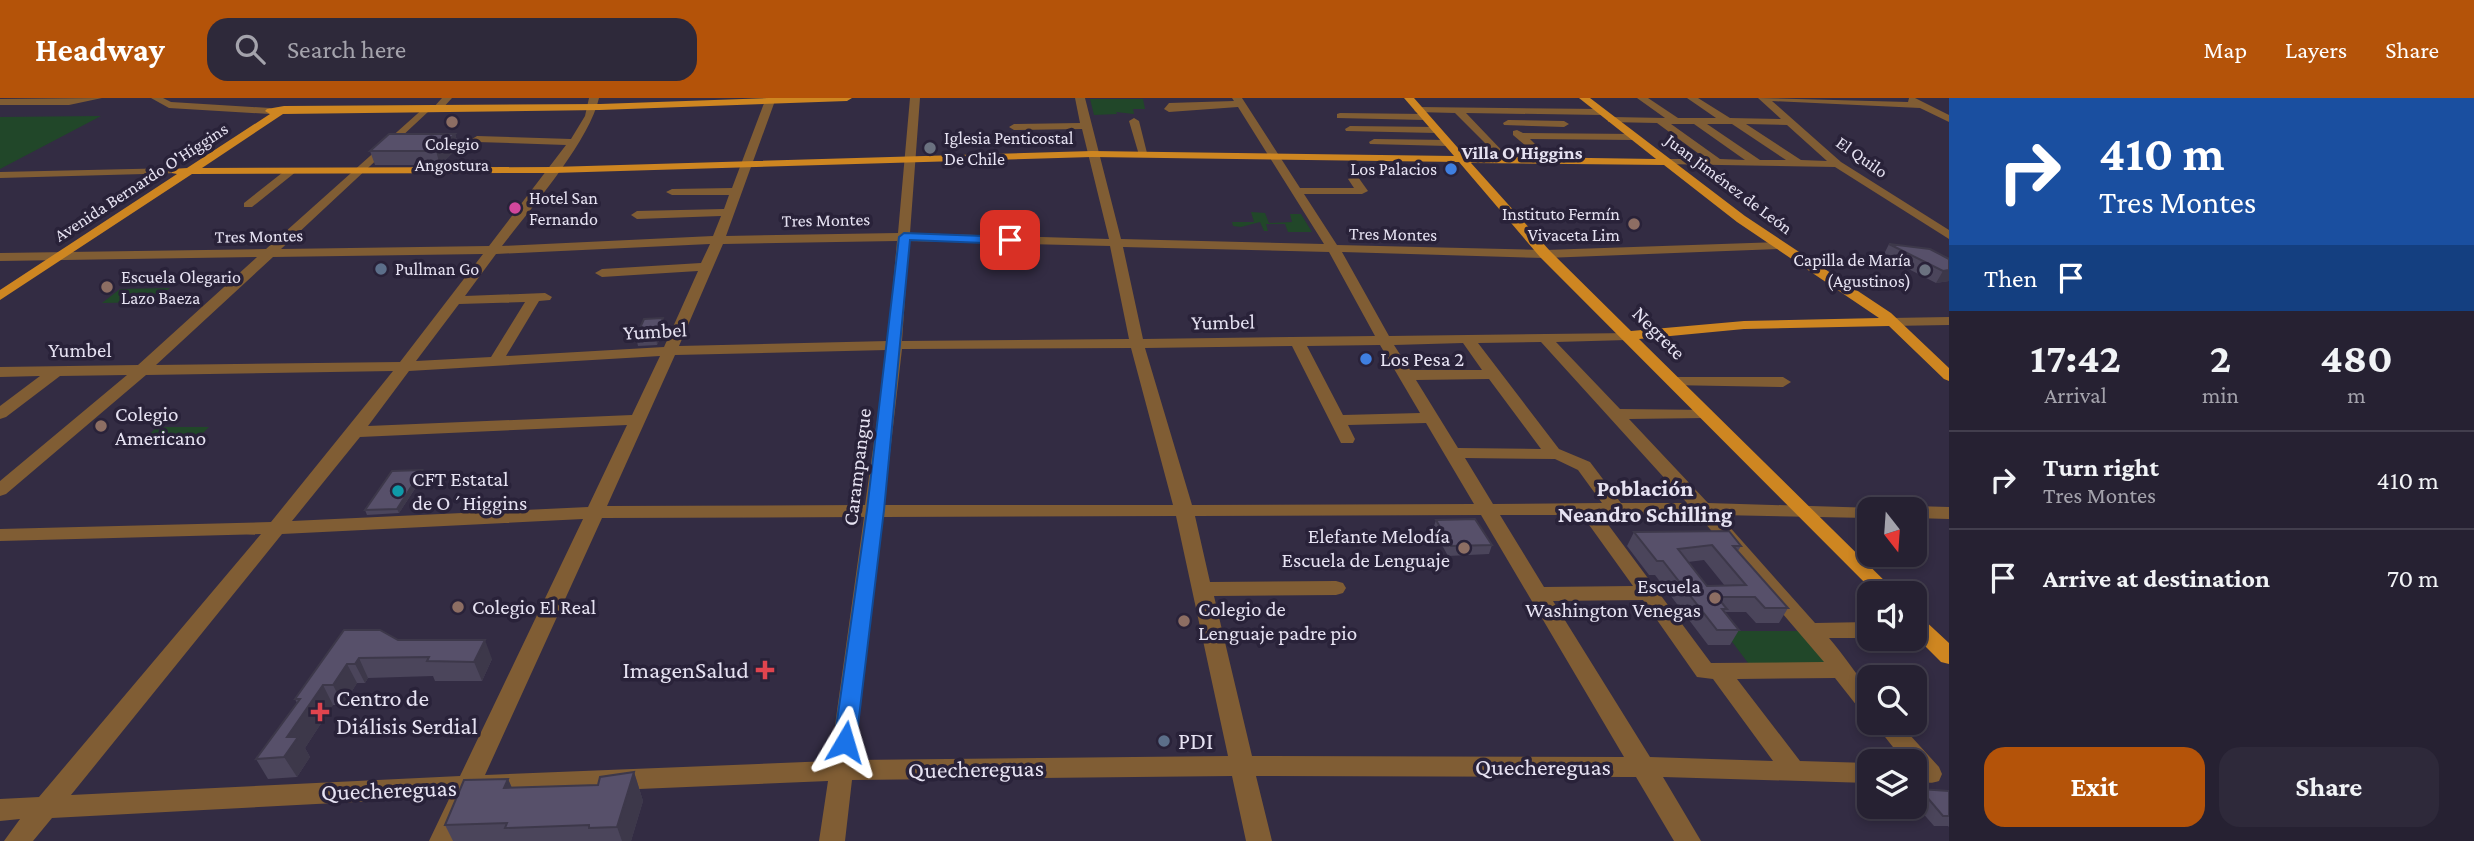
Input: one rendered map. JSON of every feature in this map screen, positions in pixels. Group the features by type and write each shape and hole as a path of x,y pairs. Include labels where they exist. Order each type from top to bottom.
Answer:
{"main road":[{"name":"Avenida Bernardo O'Higgins","path":"0,296 290,98"},
{"name":"Avenida Bernardo O'Higgins","path":"0,285 300,98"},
{"path":"270,111 847,98"},
{"name":"Negrete","path":"1409,98 1545,254 1875,581"},
{"name":"Juan Jiménez de León","path":"1584,98 1608,120 1778,245 1890,322 1949,376"},
{"path":"183,171 552,170 1092,154 1666,162"},
{"name":"Yumbel","path":"1626,336 1744,325 1890,322"},
{"path":"1927,636 1949,656"}],"street":[{"path":"0,102 69,102 97,98 97,104 77,114"},
{"path":"156,98 169,105 270,111"},
{"path":"0,491 141,371 358,170 447,98"},
{"name":"Carampangue","path":"832,841 894,345 912,161 915,98"},
{"path":"1080,98 1116,243 1137,344 1184,510 1259,841"},
{"path":"1642,98 1675,120"},
{"path":"1692,98 1798,163"},
{"path":"1765,98 1921,105"},
{"name":"El Quilo","path":"1765,98 1837,164 1949,235"},
{"path":"1908,98 1949,119"},
{"path":"442,841 670,351 718,240 771,99"},
{"path":"1226,105 1239,101 1334,250 1384,340 1688,841"},
{"path":"17,841 278,528 408,366 574,142 590,116 593,102"},
{"path":"1457,110 1506,160"},
{"path":"1340,116 1422,114 1457,110 1608,120 1790,122"},
{"path":"1495,111 1546,160"},
{"path":"1659,120 1717,163"},
{"path":"1134,121 1144,155"},
{"path":"1696,121 1757,163"},
{"path":"1508,123 1576,124"},
{"path":"1014,127 1086,126"},
{"path":"1350,129 1436,130"},
{"path":"1521,136 1634,137"},
{"path":"477,139 574,142"},
{"path":"1387,159 1372,140 1448,143"},
{"path":"1666,162 1837,164"},
{"path":"248,205 291,170"},
{"path":"0,175 183,171"},
{"path":"1296,191 1362,191 1354,179"},
{"path":"672,192 736,191"},
{"path":"637,215 729,212"},
{"name":"Tres Montes","path":"0,257 494,250 718,240 904,237 1545,254 1778,245"},
{"path":"602,273 707,267"},
{"path":"457,300 540,297 496,361"},
{"name":"Yumbel","path":"1890,322 1949,321"},
{"name":"Yumbel","path":"0,372 408,366 670,351 894,345 1626,336"},
{"path":"1544,337 1703,509 1844,670 1846,678 1857,691"},
{"path":"1467,339 1556,454"},
{"path":"1297,342 1347,439"},
{"path":"0,414 55,372"},
{"path":"1406,375 1494,374"},
{"path":"1674,382 1783,382"},
{"path":"1617,414 1705,413"},
{"path":"1337,420 1432,418"},
{"path":"355,432 638,421"},
{"path":"1454,453 1556,454 1584,466 1616,509"},
{"path":"0,535 278,528 596,513 1587,509 1857,512"},
{"path":"1587,509 1705,671 1844,670"},
{"path":"1927,512 1949,513"},
{"path":"1201,589 1336,588"},
{"path":"1539,594 1647,593"},
{"path":"1810,631 1857,630"},
{"path":"1719,671 1794,771"},
{"path":"1896,735 1931,774"},
{"name":"Quechereguas","path":"0,810 257,795 841,770 1242,766 1643,767 1857,773"}],"green space":[{"path":"1090,99 1143,99 1145,109 1133,109 1134,114 1116,112 1117,114 1094,115"},
{"path":"101,116 0,169 0,117"},
{"path":"1251,212 1265,213 1269,223 1292,222 1290,214 1301,214 1312,232 1288,232 1285,224 1266,224 1268,231 1264,231 1260,222 1241,227 1233,226 1232,222 1254,222"},
{"path":"170,288 153,302 102,303 120,289"},
{"path":"157,427 209,427 193,443 140,443"},
{"path":"1724,631 1800,631 1827,663 1748,663"}],"building":[{"path":"389,134 455,134 436,151 370,151"},
{"path":"1889,244 1930,249 1949,259 1949,270 1943,271"},
{"path":"663,318 656,336 636,337 644,319"},
{"name":"CFT Estatal de O´Higgins","path":"422,470 397,509 365,510 392,471"},
{"path":"1475,519 1492,545 1451,546 1436,520"},
{"path":"1729,531 1741,546 1733,546 1788,608 1765,608 1755,597 1717,597 1727,609 1722,609 1739,630 1717,630 1663,561 1657,561 1634,532","holes":["1712,545 1746,585 1707,586 1678,549"]},
{"path":"344,630 380,630 398,640 485,640 474,662 427,661 429,657 359,658 355,664 347,664 333,685 323,685 287,737 298,737 284,757 256,759 300,699 295,699"},
{"path":"634,772 617,827 589,828 589,825 505,828 507,823 445,825 464,780 508,779 504,788 598,785 600,777"},
{"path":"1927,789 1949,791 1949,816 1943,816 1927,797"}],"place":[{"name":"Colegio Angostura","path":"452,122"},
{"name":"Iglesia Penticostal De Chile","path":"930,148"},
{"name":"Los Palacios","path":"1451,169"},
{"name":"Hotel San Fernando","path":"515,208"},
{"name":"Instituto Fermín Vivaceta Lim","path":"1634,224"},
{"name":"Pullman Go","path":"381,269"},
{"name":"Capilla de María (Agustinos)","path":"1925,270"},
{"name":"Escuela Olegario Lazo Baeza","path":"107,287"},
{"name":"Los Pesa 2","path":"1366,359"},
{"name":"Colegio Americano","path":"101,426"},
{"name":"CFT Estatal de O´Higgins","path":"398,491"},
{"name":"Elefante Melodía Escuela de Lenguaje","path":"1464,548"},
{"name":"Escuela Washington Venegas","path":"1715,598"},
{"name":"Colegio El Real","path":"458,607"},
{"name":"Colegio de Lenguaje padre pio","path":"1184,621"},
{"name":"ImagenSalud","path":"765,670"},
{"name":"Centro de Diálisis Serdial","path":"320,712"},
{"name":"PDI","path":"1164,741"}],"district":[{"name":"Villa O'Higgins","path":"1522,152"},
{"name":"Población Neandro Schilling","path":"1645,501"}],"route":[{"path":"845,742 894,352 904,237 1010,240"}]}
